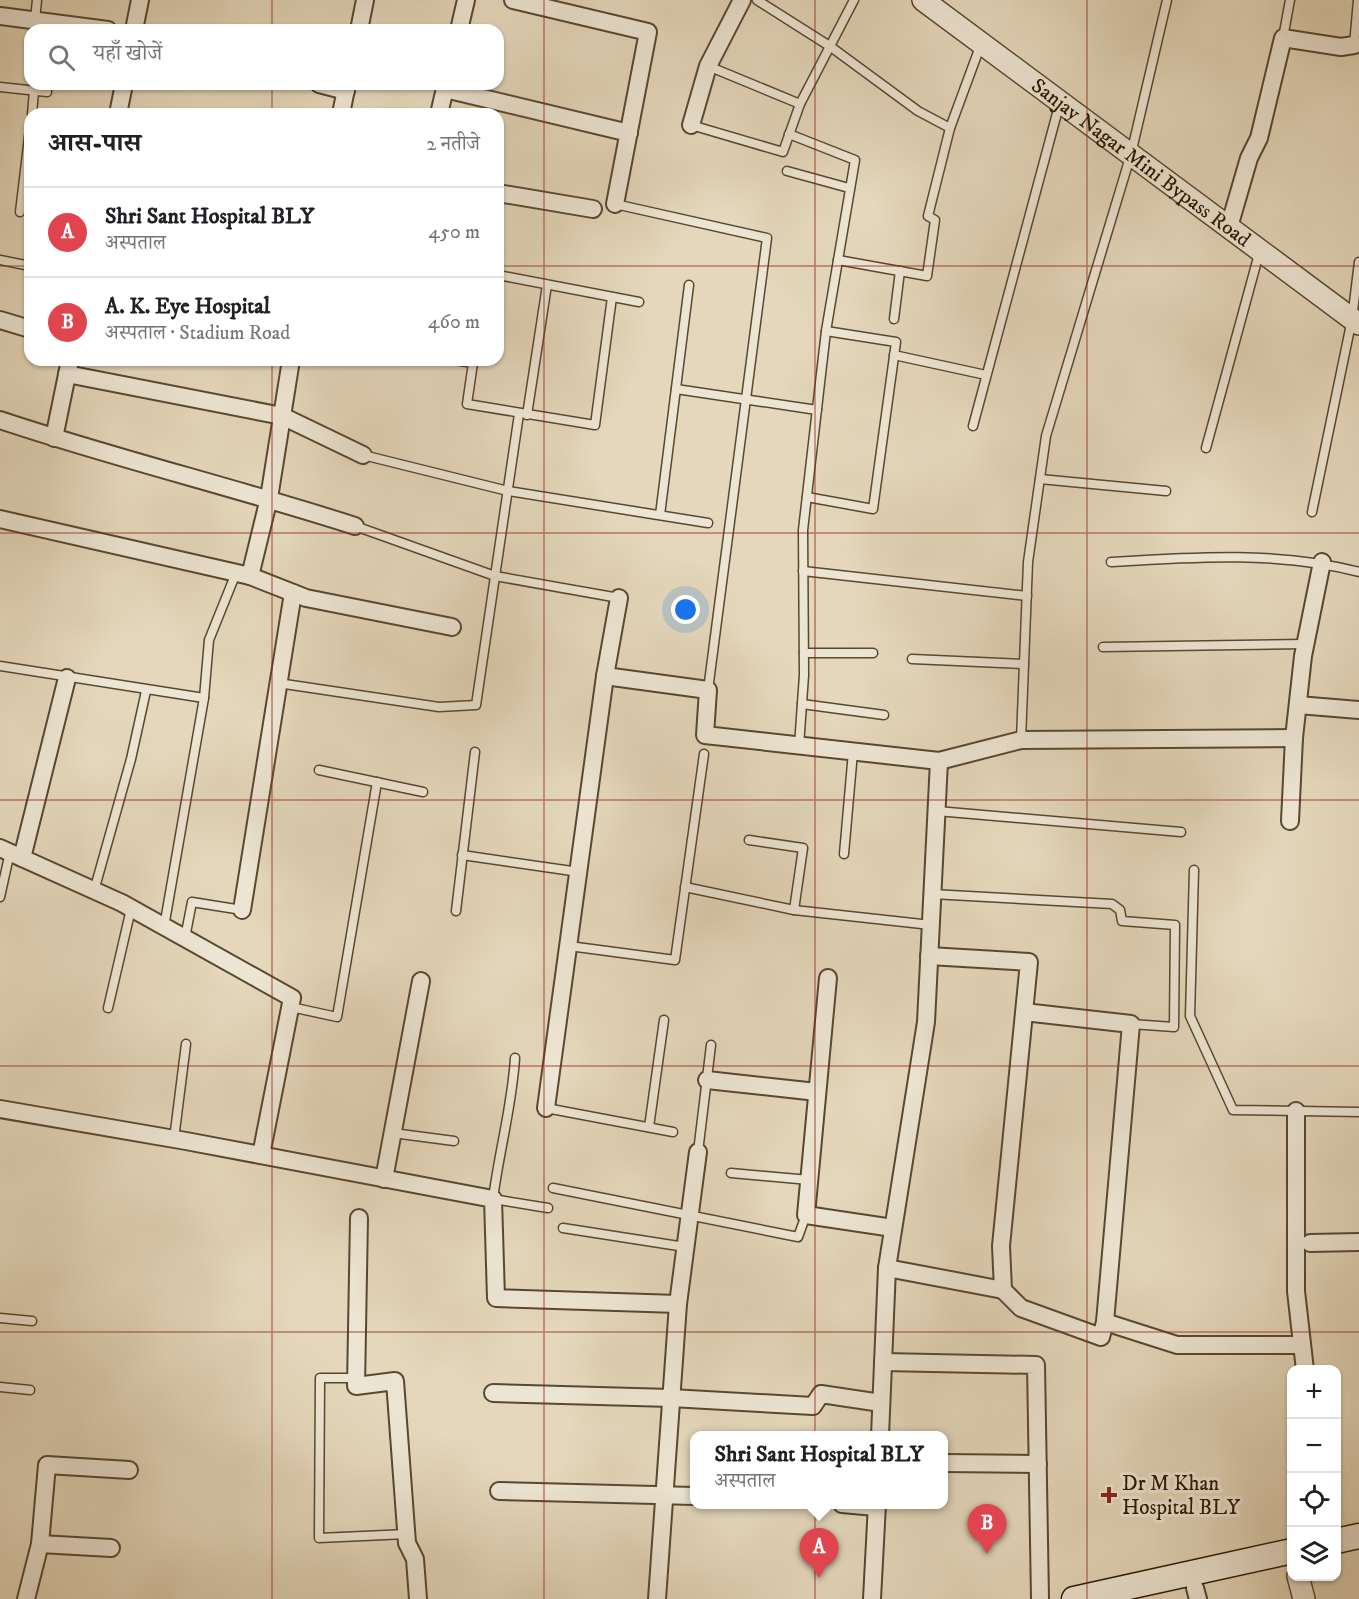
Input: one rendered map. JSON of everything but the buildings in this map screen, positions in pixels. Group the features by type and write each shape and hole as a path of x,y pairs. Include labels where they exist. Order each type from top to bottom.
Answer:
{"main road":[{"path":"1341,1540 1359,1536"},
{"path":"1074,1599 1287,1552"},
{"path":"1341,1556 1359,1552"},
{"path":"1147,1599 1197,1594 1287,1567"}],"street":[{"path":"135,24 140,0"},
{"path":"360,24 365,0"},
{"path":"460,24 466,0"},
{"path":"513,0 648,32 615,204"},
{"path":"691,125 708,66 742,0"},
{"name":"Sanjay Nagar Mini Bypass Road","path":"923,0 1356,322"},
{"path":"0,16 59,24"},
{"path":"1229,227 1249,158 1259,138 1283,38 1341,47 1356,46"},
{"path":"119,108 123,90"},
{"path":"342,108 346,90"},
{"path":"440,108 444,90"},
{"path":"461,90 628,133"},
{"path":"504,194 593,209"},
{"path":"0,320 24,327"},
{"path":"243,575 269,498 290,366"},
{"path":"54,438 68,367 282,416 363,454"},
{"path":"0,420 54,438 269,498 354,526"},
{"path":"0,519 243,575 293,593 452,627"},
{"path":"1290,821 1294,738 1305,644 1322,562"},
{"path":"242,910 293,593"},
{"path":"546,1108 605,676 619,598"},
{"path":"605,676 708,690 705,735 939,761 1021,740 1294,738"},
{"path":"67,678 10,853 131,909 292,998 261,1155"},
{"path":"1298,705 1359,710"},
{"path":"880,1431 887,1268 926,1022 939,761"},
{"path":"929,956 1029,962 1001,1246 1003,1290"},
{"path":"828,978 806,1215 893,1228"},
{"path":"384,1179 421,981"},
{"path":"887,1268 1003,1290 1021,1308 1101,1337 1105,1322 1131,1024 1024,1012"},
{"path":"707,1080 817,1092"},
{"path":"0,1109 493,1199 496,1298 678,1304"},
{"path":"1296,1111 1296,1291 1304,1365"},
{"path":"657,1599 678,1304 698,1152"},
{"path":"358,1218 356,1386 395,1381 407,1543 415,1558 418,1599"},
{"path":"1310,1243 1359,1242"},
{"path":"1105,1322 1177,1345 1302,1345"},
{"path":"883,1362 1036,1365 1040,1599"},
{"path":"493,1393 671,1398 813,1406 821,1394 881,1403"},
{"path":"948,1463 1038,1464"},
{"path":"26,1599 40,1544 47,1465 129,1470"},
{"path":"499,1491 690,1496"},
{"path":"872,1599 877,1509"},
{"path":"40,1544 111,1548"},
{"path":"1299,1581 1304,1599"}],"lane":[{"path":"35,21 37,0"},
{"path":"757,0 831,47 918,111 950,128"},
{"path":"691,125 783,152 800,104 854,0"},
{"path":"1021,740 1028,562 1046,436 1131,154 1167,0"},
{"path":"1283,38 1290,0"},
{"path":"1356,46 1358,0"},
{"path":"838,260 927,276 935,220 928,216 950,128 981,43"},
{"path":"708,66 800,104"},
{"path":"0,87 24,90"},
{"path":"26,90 47,92"},
{"path":"33,108 34,91"},
{"path":"973,426 1060,101"},
{"path":"789,134 855,160 826,331 803,530 804,653 799,746"},
{"path":"788,171 849,188"},
{"path":"20,212 24,179"},
{"path":"615,204 767,238 708,690"},
{"path":"1206,448 1260,250"},
{"path":"0,260 24,265"},
{"path":"1312,512 1356,322 1359,262"},
{"path":"894,319 900,271"},
{"path":"504,275 639,302"},
{"path":"277,683 439,707 476,705 508,491 547,285"},
{"path":"660,515 688,285"},
{"path":"473,366 467,404 595,425 612,297"},
{"path":"807,497 873,509 896,342 826,331"},
{"path":"894,355 986,375"},
{"path":"676,389 817,410"},
{"path":"363,454 508,491 708,523"},
{"path":"1040,478 1166,491"},
{"path":"354,526 495,576 619,598"},
{"path":"1111,562 1190,558 1322,562 1359,572"},
{"path":"803,571 1027,596"},
{"path":"164,927 204,698 209,640 243,575"},
{"path":"1103,647 1305,644"},
{"path":"804,653 873,653"},
{"path":"912,659 1024,664"},
{"path":"0,666 146,691 204,698"},
{"path":"94,891 131,759 146,691"},
{"path":"802,704 884,715"},
{"path":"456,911 475,752"},
{"path":"844,854 853,752"},
{"path":"569,946 675,960 704,754"},
{"path":"319,770 423,792"},
{"path":"291,1007 337,1017 377,782"},
{"path":"937,812 1181,832"},
{"path":"749,840 803,848 794,910"},
{"path":"0,897 10,853"},
{"path":"462,855 579,872"},
{"path":"1194,870 1190,1016 1233,1110 1359,1112"},
{"path":"685,887 794,910 931,925"},
{"path":"932,894 1112,904 1120,909 1122,921 1175,925 1174,1027 1131,1024"},
{"path":"185,938 192,902 242,910"},
{"path":"108,1008 131,909"},
{"path":"649,1127 664,1020"},
{"path":"174,1139 186,1044"},
{"path":"698,1152 711,1045"},
{"path":"515,1058 512,1101 498,1159 493,1199 548,1208"},
{"path":"546,1108 673,1132"},
{"path":"393,1132 454,1141"},
{"path":"731,1173 809,1179"},
{"path":"553,1188 798,1237 806,1215"},
{"path":"564,1228 685,1247"},
{"path":"0,1318 32,1321"},
{"path":"357,1378 320,1378 319,1538 407,1534"},
{"path":"0,1387 30,1390"}],"place":[{"name":"Dr M Khan Hospital BLY","path":"1109,1495"},
{"name":"A. K. Eye Hospital","path":"987,1554"},
{"name":"Shri Sant Hospital BLY","path":"819,1578"}]}
